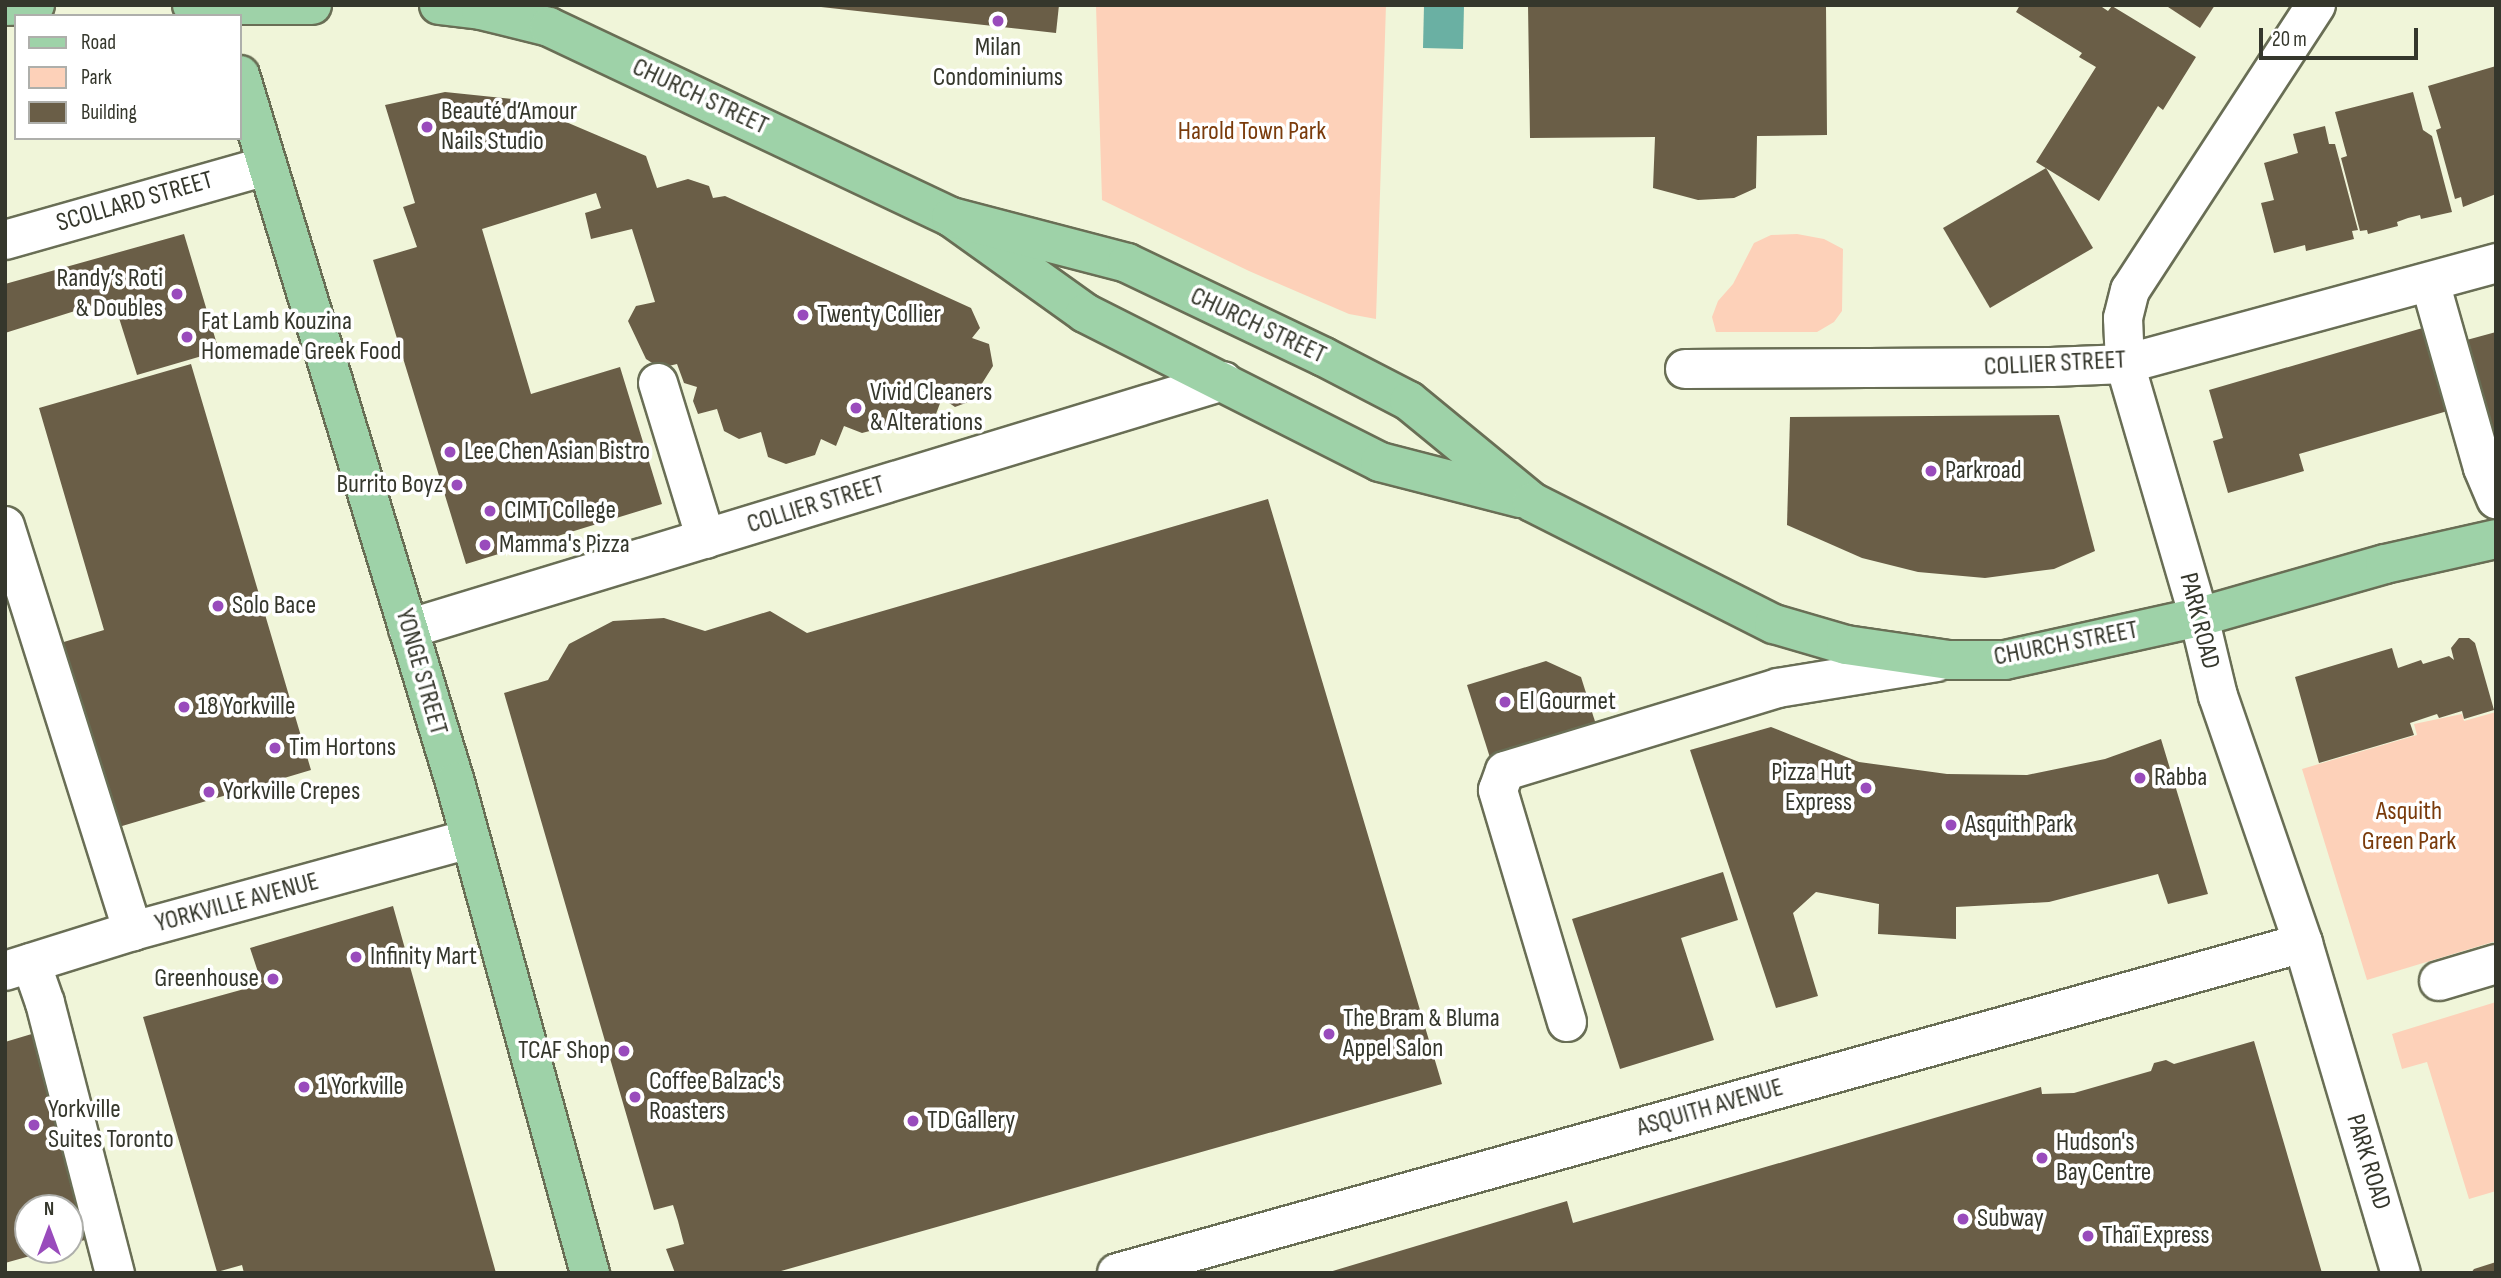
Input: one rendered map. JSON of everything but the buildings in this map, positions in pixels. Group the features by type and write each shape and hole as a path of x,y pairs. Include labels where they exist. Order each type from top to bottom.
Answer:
{"main road":[{"path":"5,6 35,5"},
{"path":"192,5 312,5"},
{"name":"CHURCH STREET","path":"439,5 481,10 550,27 951,217 1085,313 1380,462 1532,502 1774,624 1846,645 1949,660 2005,660 2199,617 2385,564 2496,539"},
{"name":"YONGE STREET","path":"242,82 349,429 470,839 590,1273"},
{"name":"CHURCH STREET","path":"951,217 1127,264 1324,357 1409,401 1532,502"}],"street":[{"name":"PARK ROAD","path":"2316,5 2130,290 2123,318 2124,364 2199,617 2218,696 2303,943 2401,1273"},
{"name":"SCOLLARD STREET","path":"5,240 266,166"},
{"name":"COLLIER STREET","path":"1685,369 2051,368 2124,364 2496,263"},
{"path":"2430,282 2479,455 2496,499"},
{"name":"COLLIER STREET","path":"408,629 1223,381"},
{"path":"658,383 706,539"},
{"path":"5,526 133,931"},
{"path":"1567,1022 1498,790 1505,771 1777,688 1949,660"},
{"name":"YORKVILLE AVENUE","path":"18,967 133,931 470,839"},
{"name":"ASQUITH AVENUE","path":"1117,1273 2303,943"},
{"path":"2439,981 2496,964"},
{"path":"18,967 45,1003 115,1273"}],"green space":[{"name":"Harold Town Park","path":"1096,5 1386,5 1376,319 1349,314 1249,271 1102,200"},
{"path":"1797,234 1824,239 1843,249 1842,311 1834,322 1817,332 1716,332 1712,317 1718,301 1733,284 1754,243 1771,235"},
{"name":"Asquith Green Park","path":"2496,712 2496,941 2367,980 2302,769 2417,735 2414,724 2462,714 2464,721"},
{"path":"2496,1002 2496,1191 2469,1199 2427,1062 2402,1069 2392,1034"}],"water":[{"path":"1424,5 1464,5 1463,49 1423,48"}],"place":[{"name":"Milan Condominiums","path":"998,21"},
{"name":"Beauté d’Amour Nails Studio","path":"427,127"},
{"name":"Randy’s Roti & Doubles","path":"177,294"},
{"name":"Twenty Collier","path":"803,315"},
{"name":"Fat Lamb Kouzina Homemade Greek Food","path":"187,337"},
{"name":"Vivid Cleaners & Alterations","path":"856,408"},
{"name":"Lee Chen Asian Bistro","path":"450,452"},
{"name":"Parkroad","path":"1931,471"},
{"name":"Burrito Boyz","path":"457,485"},
{"name":"CIMT College","path":"490,511"},
{"name":"Mamma's Pizza","path":"485,545"},
{"name":"Solo Bace","path":"218,606"},
{"name":"El Gourmet","path":"1505,702"},
{"name":"18 Yorkville","path":"184,707"},
{"name":"Tim Hortons","path":"275,748"},
{"name":"Rabba","path":"2140,778"},
{"name":"Pizza Hut Express","path":"1866,788"},
{"name":"Yorkville Crepes","path":"209,792"},
{"name":"Asquith Park","path":"1951,825"},
{"name":"Infinity Mart","path":"356,957"},
{"name":"Greenhouse","path":"273,979"},
{"name":"The Bram & Bluma Appel Salon","path":"1329,1034"},
{"name":"TCAF Shop","path":"624,1051"},
{"name":"1 Yorkville","path":"304,1087"},
{"name":"Coffee Balzac's Roasters","path":"635,1097"},
{"name":"TD Gallery","path":"913,1121"},
{"name":"Yorkville Suites Toronto","path":"34,1125"},
{"name":"Hudson's Bay Centre","path":"2042,1158"},
{"name":"Subway","path":"1963,1219"},
{"name":"Thaï Express","path":"2088,1236"}]}
